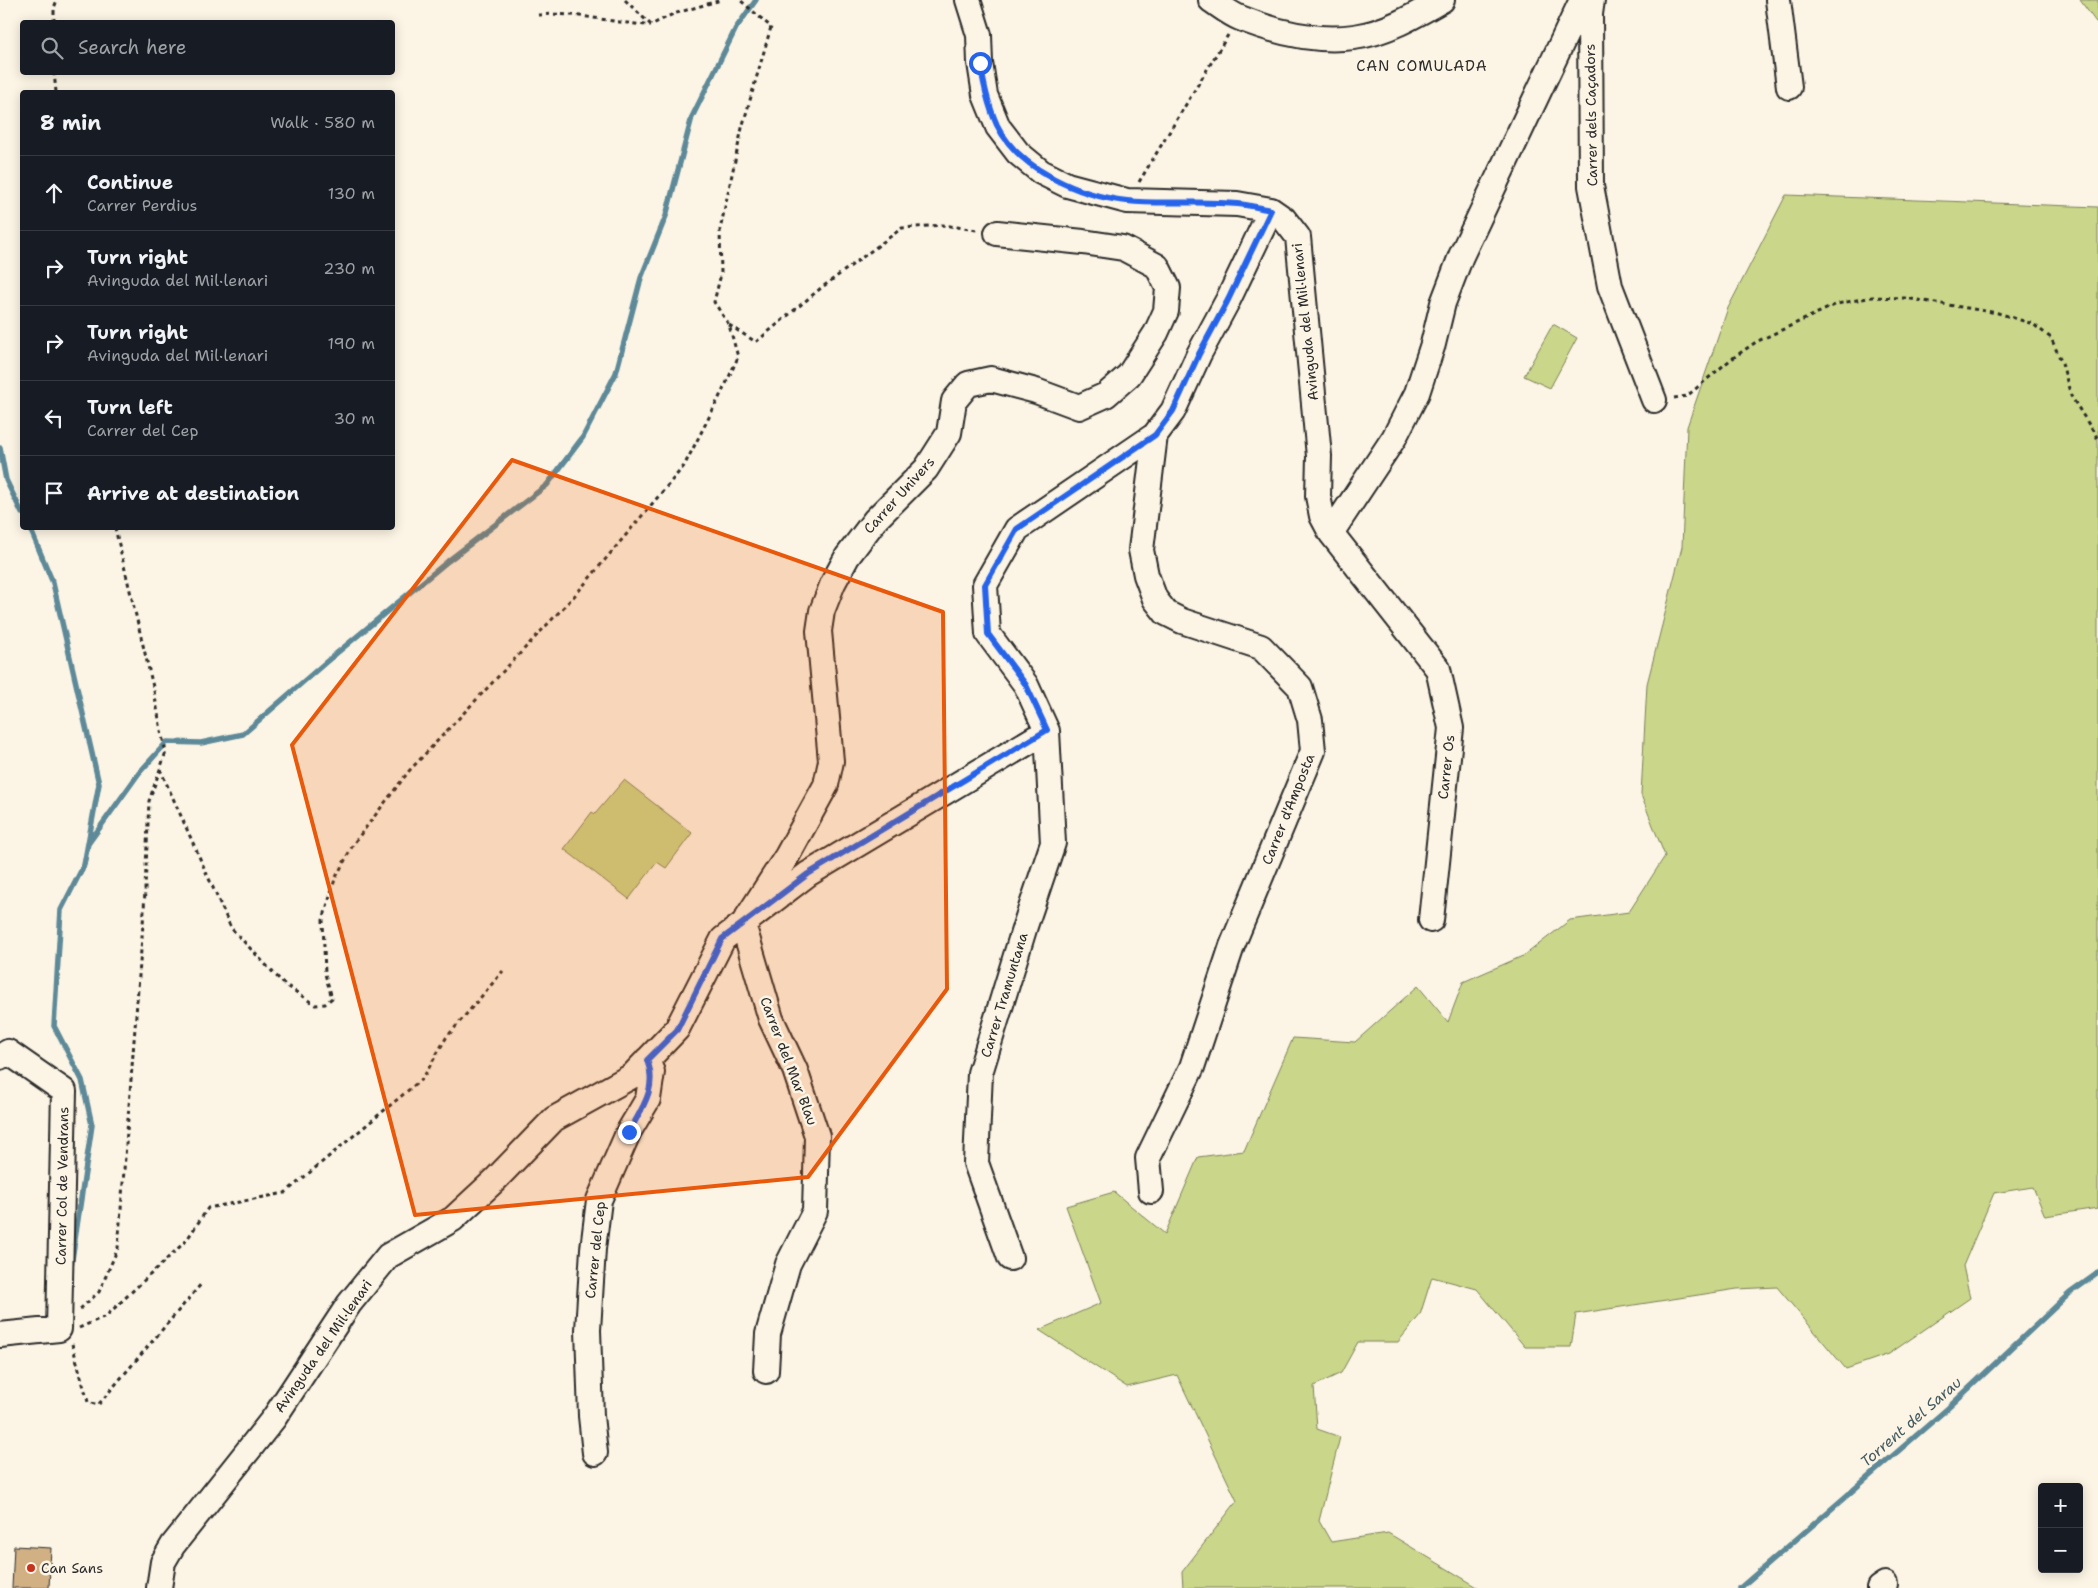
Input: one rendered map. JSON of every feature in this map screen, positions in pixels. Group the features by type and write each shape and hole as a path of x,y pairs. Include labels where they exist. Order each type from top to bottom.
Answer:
{"street":[{"path":"968,0 979,35 980,63 985,95 998,127 1018,153 1041,172 1068,185 1127,201 1237,204 1271,210 1228,300 1199,354 1173,411 1155,435 1017,529 985,585 988,634 1026,685 1047,730"},
{"path":"1211,0 1239,18 1280,31 1315,37 1354,37 1390,26 1442,0"},
{"path":"1331,533 1394,438 1417,393 1433,344 1443,303 1461,256 1582,0"},
{"name":"Carrer dels Caçadors","path":"1592,0 1590,14 1591,186 1610,286 1654,400"},
{"path":"1778,0 1789,87"},
{"name":"Avinguda del Mil·lenari","path":"1271,210 1284,219 1298,237 1318,456 1318,496 1322,516 1331,533"},
{"name":"Carrer Univers","path":"743,924 787,856 826,785 831,761 819,631 822,611 832,583 847,557 876,520 926,469 949,432 954,401 968,384 991,379 1036,391 1079,407 1106,395 1130,375 1156,333 1166,311 1168,288 1157,266 1123,248 997,233"},
{"name":"Carrer d'Amposta","path":"1151,1192 1148,1158 1192,1067 1232,946 1313,751 1310,720 1300,687 1261,646 1166,613 1155,599 1146,574 1142,550 1155,435"},
{"name":"Carrer Os","path":"1331,533 1438,669 1451,728 1431,920"},
{"name":"Avinguda del Mil·lenari","path":"158,1588 163,1562 173,1545 274,1418 349,1304 388,1256 453,1219 494,1181 554,1119 632,1076 677,1030 722,939 808,874 1047,730"},
{"name":"Carrer Tramuntana","path":"1010,1258 976,1164 980,1073 1025,926 1053,843 1047,730"},
{"name":"Carrer del Mar Blau","path":"743,924 771,1019 795,1070 817,1136 814,1211 788,1264 768,1334 766,1371"},
{"name":"Carrer Col de Vendrans","path":"0,1057 8,1052 64,1091 64,1331"},
{"name":"Carrer del Cep","path":"595,1452 591,1416 588,1330 598,1200 629,1132 648,1099 652,1072 647,1060"},
{"path":"0,1335 64,1331"}],"path":[{"path":"54,20 54,8 57,0"},
{"path":"625,0 651,25"},
{"path":"538,15 552,14 651,25 672,14 721,0"},
{"path":"160,769 231,928 283,983 315,1005 325,1004 332,998 325,974 323,920 335,879 354,844 409,771 576,593 684,466 738,357 728,325 714,302 721,274 720,230 742,128 771,27 740,0"},
{"path":"1127,201 1239,18"},
{"path":"54,75 56,90"},
{"path":"728,325 756,342 821,288 902,228 943,225 997,233"},
{"path":"1654,400 1687,396 1730,360 1756,342 1837,304 1872,298 1905,298 1998,313 2033,324 2050,338 2062,363 2071,396 2098,439"},
{"path":"64,1331 99,1292 118,1248 143,921 149,801 166,752 154,691 115,530"},
{"path":"64,1331 106,1316 186,1241 208,1208 285,1193 423,1078 446,1038 504,971"},
{"path":"64,1331 88,1402 98,1405 202,1283"}],"highlighted area":[{"path":"512,460 943,612 947,989 808,1177 415,1215 292,745"}],"green space":[{"path":"2080,0 2098,0 2098,25"},
{"path":"1786,195 2098,207 2098,1208 2045,1216 2033,1187 1994,1193 1963,1266 1970,1298 1889,1354 1846,1369 1777,1287 1737,1289 1576,1314 1571,1347 1525,1347 1477,1289 1432,1277 1420,1315 1398,1342 1358,1342 1341,1373 1314,1386 1317,1429 1340,1437 1319,1521 1331,1542 1388,1533 1479,1588 1183,1588 1182,1572 1237,1501 1177,1375 1127,1387 1039,1330 1101,1303 1066,1206 1114,1192 1165,1234 1198,1157 1244,1151 1293,1038 1355,1042 1418,986 1448,1022 1463,982 1525,955 1570,920 1629,912 1665,856 1641,795 1647,684 1682,547 1687,427 1728,308"},
{"path":"1553,324 1577,338 1550,388 1524,376"},
{"path":"624,780 692,833 666,868 657,862 629,899 564,849 592,812 595,814"}],"building":[{"name":"Can Sans","path":"14,1546 51,1548 49,1588 12,1588"}],"waterway":[{"path":"88,844 139,773 167,742 201,743 243,734 448,561 547,485 583,437 616,373 641,278 666,216 692,117 736,28 756,0"},
{"path":"0,448 6,480 20,509"},
{"path":"31,530 53,583 99,784 84,865 61,910 54,1026 82,1080 92,1125 71,1266"},
{"name":"Torrent del Sarau","path":"1740,1588 1948,1408 2070,1293 2098,1273"}],"place":[{"name":"Can Sans","path":"31,1568"}],"district":[{"name":"CAN COMULADA","path":"1422,66"}],"route":[{"path":"629,1132 648,1099 652,1072 647,1060 677,1030 722,939 808,874 1047,730 1026,685 988,634 985,585 1017,529 1155,435 1173,411 1199,354 1228,300 1271,210 1237,204 1127,201 1097,195 1068,185 1041,172 1018,153 998,127 985,95 980,63"}]}
